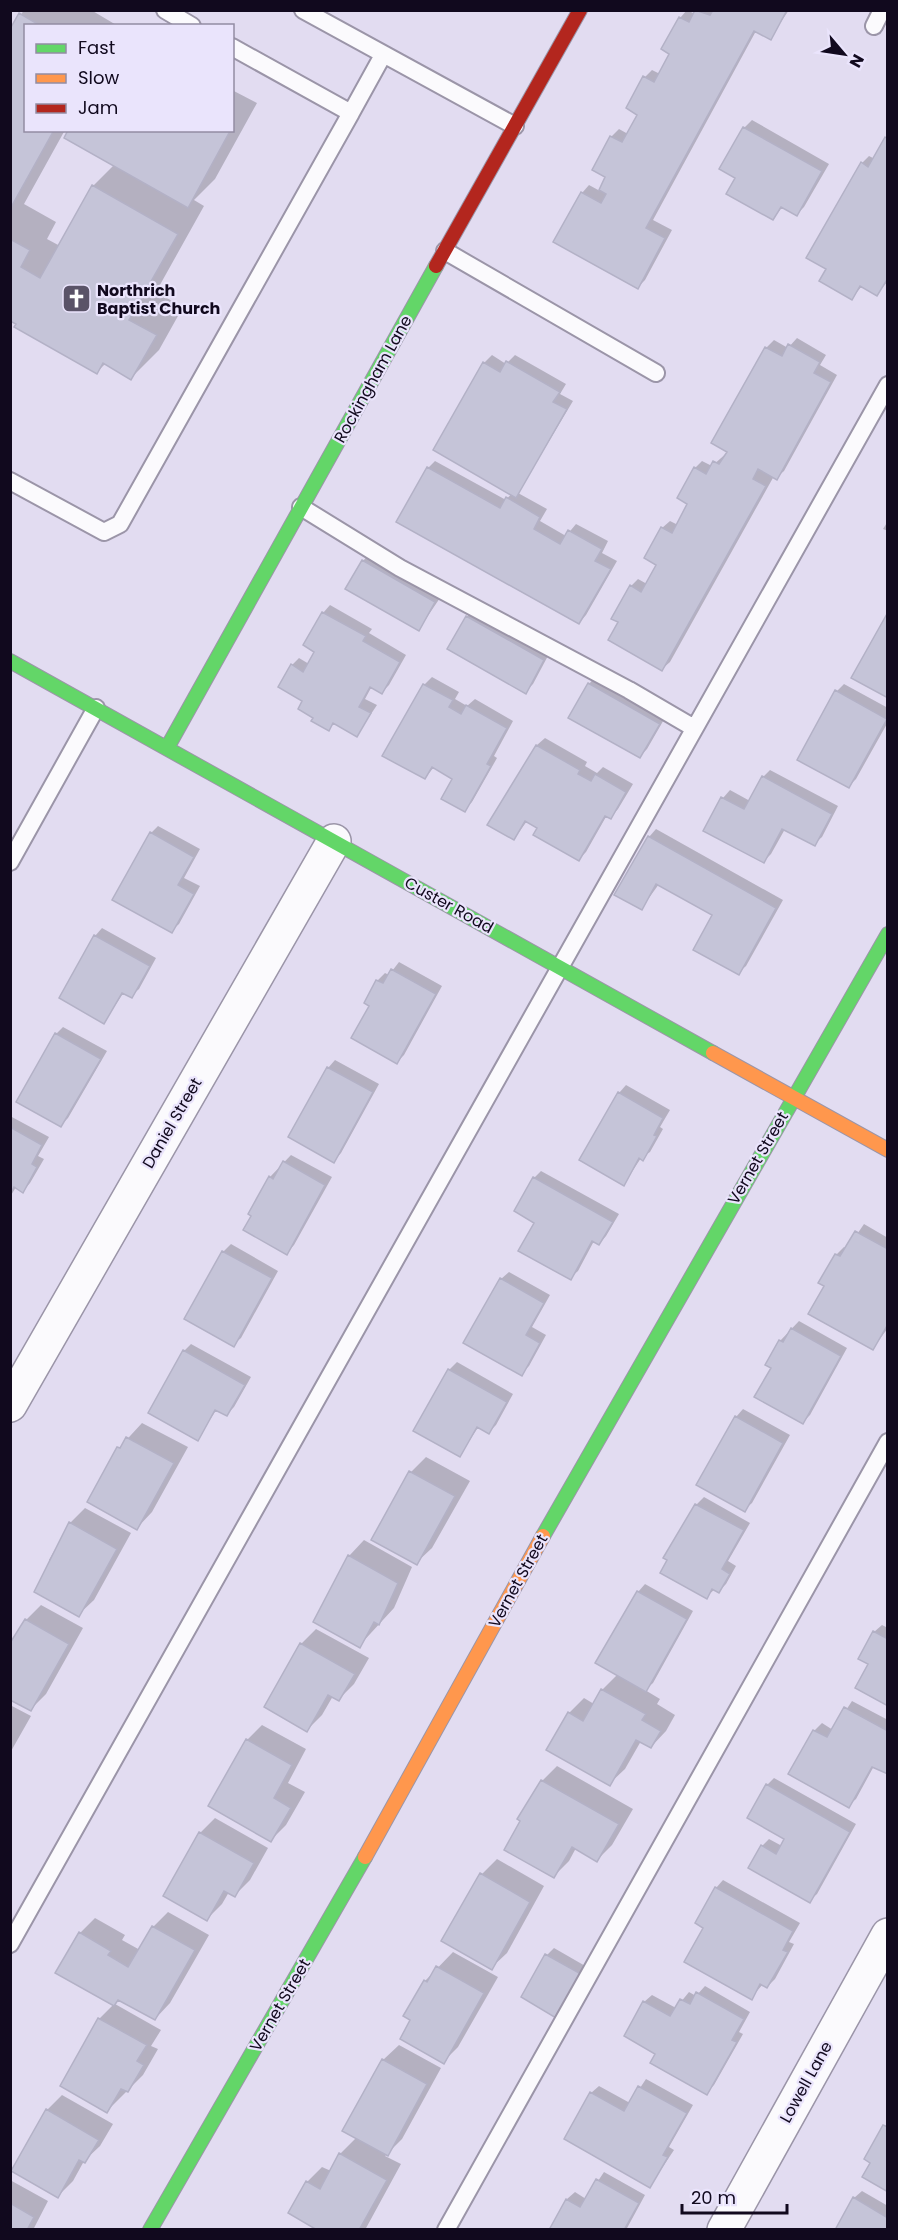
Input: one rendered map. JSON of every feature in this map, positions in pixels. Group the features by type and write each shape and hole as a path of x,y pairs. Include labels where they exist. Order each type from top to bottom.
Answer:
{"street":[{"name":"Rockingham Lane","path":"167,748 580,10"},
{"name":"Custer Road","path":"10,661 888,1150"},
{"name":"Daniel Street","path":"10,1405 334,841"},
{"name":"Vernet Street","path":"150,2229 333,1914 550,1524 792,1097 888,933"},
{"name":"Lowell Lane","path":"724,2229 888,1935"}],"lane":[{"path":"165,10 189,24"},
{"path":"303,10 515,126"},
{"path":"874,26 882,10"},
{"path":"234,48 351,112"},
{"path":"10,481 104,532 120,524 383,55"},
{"path":"445,251 656,374"},
{"path":"10,1944 888,385"},
{"path":"301,507 400,568 629,690 694,728"},
{"path":"10,862 96,708"},
{"path":"446,2229 888,1442"}],"building":[{"path":"695,10 710,15 713,10 787,10 771,40 754,31 646,228 665,238 638,289 553,242 581,192 601,203 606,194 599,190 605,177 592,170 610,136 622,142 637,115 626,108 643,76 654,82 669,54 661,49 679,17 689,22"},
{"path":"19,13 38,24 24,24 24,132 53,132 10,209 10,29"},
{"path":"743,127 822,171 797,216 781,207 773,220 726,194 735,178 719,169"},
{"path":"67,132 229,132 188,208 64,138"},
{"path":"885,137 888,139 888,278 877,296 860,286 852,300 819,281 826,269 806,258 861,162 868,167"},
{"name":"Northrich Baptist Church","path":"92,185 178,234 129,320 157,335 131,380 103,363 97,374 14,327 16,324 10,321 10,239 30,250 21,267 40,278"},
{"path":"788,344 820,362 814,373 831,382 777,480 758,469 753,479 766,486 662,671 608,640 618,622 611,619 630,585 641,592 656,565 644,558 661,527 672,533 687,504 677,498 694,467 706,474 713,461 719,464 727,452 711,443 765,347 782,356"},
{"path":"506,361 560,392 553,402 567,409 516,498 433,450 483,362 500,372"},
{"path":"427,467 500,508 506,497 540,517 534,529 560,544 568,530 602,549 595,561 611,569 579,624 396,522"},
{"path":"362,560 435,602 419,631 345,589"},
{"path":"322,612 366,636 363,641 400,662 382,694 370,687 359,707 371,713 357,737 333,723 329,731 311,721 313,718 298,709 302,701 278,687 291,664 303,672 314,652 303,645"},
{"path":"888,612 888,698 851,678"},
{"path":"466,616 544,660 526,694 447,649"},
{"path":"588,683 660,724 640,758 568,718"},
{"path":"423,684 453,700 449,707 461,714 466,705 507,728 487,764 491,766 465,812 441,799 452,779 432,767 425,779 382,756"},
{"path":"835,690 887,719 849,788 797,760"},
{"path":"536,745 580,770 578,774 591,781 595,774 626,792 611,819 605,816 579,861 533,835 537,828 525,821 514,840 487,825"},
{"path":"762,776 832,814 815,846 782,829 764,863 703,831 721,797 744,809"},
{"path":"150,832 194,857 178,885 194,894 172,933 112,900"},
{"path":"648,836 776,908 739,975 693,950 712,915 656,884 642,910 614,895"},
{"path":"94,935 150,966 132,998 122,993 104,1024 59,998"},
{"path":"391,969 436,994 397,1064 351,1038 369,1006 364,1003 376,980 383,983"},
{"path":"55,1033 101,1059 61,1127 16,1102"},
{"path":"327,1067 373,1092 334,1163 288,1137"},
{"path":"618,1092 663,1118 654,1135 657,1136 643,1161 639,1158 624,1186 579,1160"},
{"path":"10,1127 42,1145 32,1164 37,1167 23,1193 14,1187 10,1194"},
{"path":"283,1161 325,1185 287,1255 243,1230 251,1216 248,1214 269,1176 273,1179"},
{"path":"533,1177 613,1222 599,1245 592,1241 571,1280 518,1251 534,1223 514,1211"},
{"path":"855,1231 888,1249 888,1324 873,1350 808,1314 824,1286 818,1283 835,1254 840,1256"},
{"path":"222,1251 272,1278 234,1347 184,1319"},
{"path":"500,1278 544,1303 526,1335 540,1343 522,1376 463,1343"},
{"path":"791,1328 841,1356 803,1424 754,1397 771,1368 765,1365 779,1340 783,1342"},
{"path":"183,1350 245,1385 227,1416 215,1410 198,1441 148,1413"},
{"path":"448,1369 507,1402 489,1434 477,1427 460,1457 413,1431"},
{"path":"735,1416 783,1443 745,1512 696,1485"},
{"path":"126,1437 174,1463 137,1530 87,1502 117,1447 120,1448"},
{"path":"409,1471 455,1496 417,1565 371,1540"},
{"path":"695,1504 744,1530 722,1569 730,1574 719,1593 712,1589 707,1599 660,1573 667,1560 663,1558"},
{"path":"69,1522 117,1549 79,1617 34,1592"},
{"path":"348,1555 398,1583 379,1625 374,1622 360,1648 313,1622"},
{"path":"637,1591 687,1619 646,1692 595,1663"},
{"path":"25,1619 69,1644 31,1711 10,1700 10,1643"},
{"path":"873,1631 888,1639 888,1706 855,1688 868,1664 858,1659"},
{"path":"300,1643 355,1674 339,1701 328,1695 307,1732 264,1707"},
{"path":"601,1689 646,1714 642,1720 661,1731 651,1748 636,1740 610,1786 546,1750 568,1712 583,1721"},
{"path":"844,1707 888,1731 888,1774 872,1767 849,1808 788,1774 813,1730 827,1737"},
{"path":"246,1739 292,1765 274,1798 291,1808 271,1842 208,1806"},
{"path":"541,1780 619,1824 597,1862 572,1847 554,1878 504,1850 520,1821 517,1819"},
{"path":"766,1784 850,1832 810,1903 748,1868 761,1845 776,1854 784,1839 747,1818"},
{"path":"199,1832 254,1863 235,1897 224,1891 207,1921 163,1896"},
{"path":"480,1873 530,1902 492,1970 441,1941"},
{"path":"715,1887 793,1931 783,1950 788,1952 767,1988 760,1984 752,2000 684,1962 703,1928 695,1923"},
{"path":"152,1926 195,1950 155,2020 118,2000 114,2006 55,1973 79,1932 111,1951 108,1955 128,1967"},
{"path":"545,1954 581,1974 556,2018 521,1997"},
{"path":"436,1966 484,1993 444,2064 400,2039 410,2020 403,2016 424,1980 427,1982"},
{"path":"696,1992 744,2019 732,2040 737,2042 707,2095 650,2063 655,2054 624,2036 643,2001 670,2016 680,1999 690,2004"},
{"path":"98,2018 147,2045 137,2061 144,2065 128,2092 121,2089 107,2113 60,2086"},
{"path":"382,2059 427,2084 388,2156 342,2131"},
{"path":"638,2086 687,2113 663,2155 668,2157 650,2188 564,2139 590,2092 624,2111"},
{"path":"46,2109 99,2140 85,2163 79,2160 58,2198 11,2171"},
{"path":"883,2125 888,2127 888,2192 862,2177 870,2163 864,2159"},
{"path":"339,2153 387,2180 359,2230 317,2230 288,2213 306,2181 320,2189"},
{"path":"596,2179 639,2203 624,2230 549,2230 566,2199 580,2207"},
{"path":"853,2197 888,2218 888,2230 835,2230"},
{"path":"10,2203 34,2217 27,2230 10,2230"}],"traffic: fast":[{"path":"167,748 436,266"},
{"path":"10,661 713,1053"},
{"path":"543,1536 888,934"},
{"path":"150,2230 365,1857"}],"traffic: slow":[{"path":"713,1053 888,1150"},
{"path":"365,1857 543,1536"}],"traffic: jam":[{"path":"436,266 580,10"}],"place":[{"name":"Northrich Baptist Church","path":"76,299"}]}
